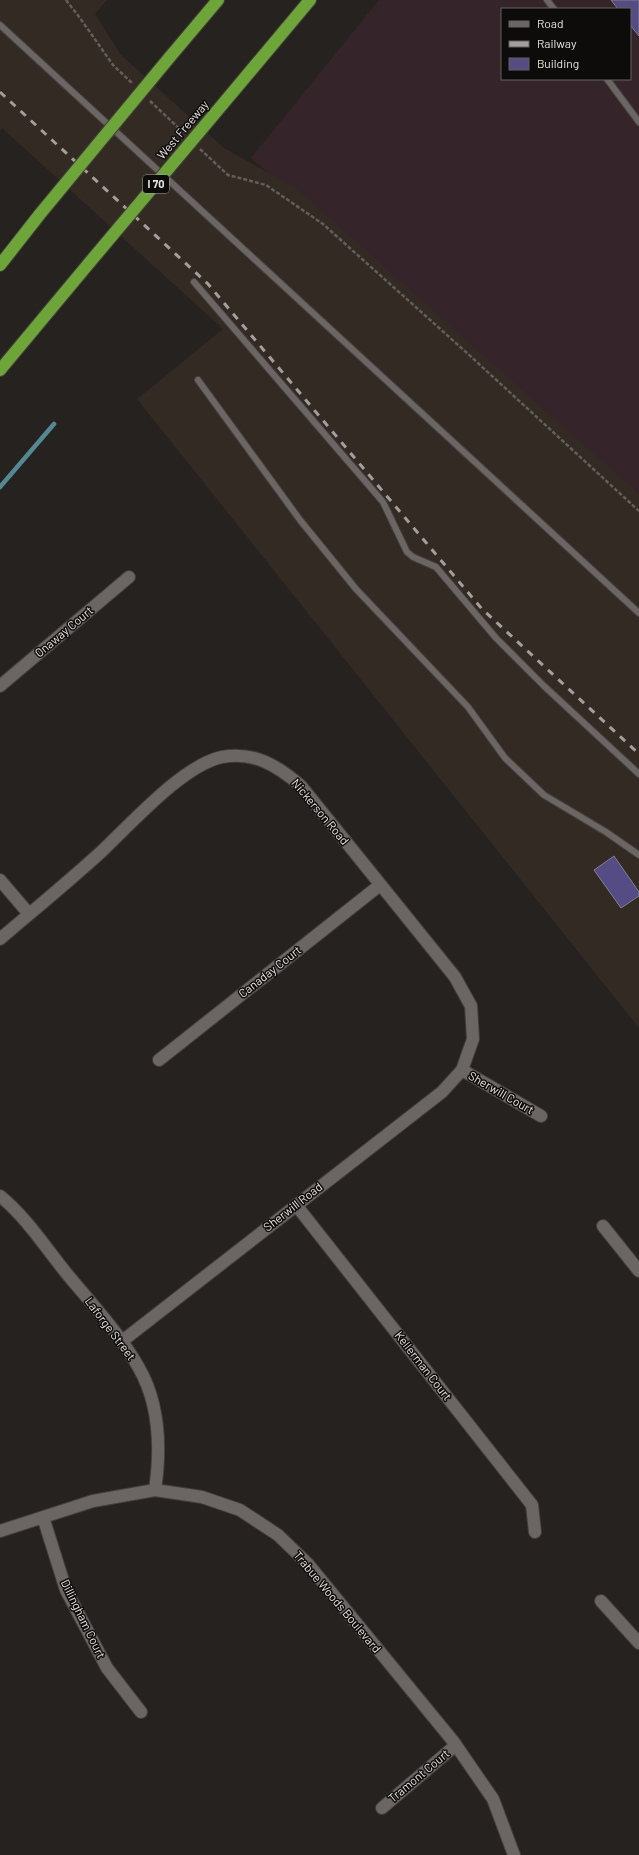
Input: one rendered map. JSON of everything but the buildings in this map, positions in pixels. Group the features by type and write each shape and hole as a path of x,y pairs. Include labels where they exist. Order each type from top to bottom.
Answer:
{"highway":[{"path":"0,265 40,214 218,0"},
{"name":"West Freeway","path":"0,370 310,0"},
{"path":"0,258 40,214"}],"street":[{"name":"Onaway Court","path":"0,686 129,577"},
{"name":"Nickerson Road","path":"0,939 100,852 182,776 202,764 222,757 245,756 266,761 285,772 301,786 455,977 470,1006 473,1039 462,1070"},
{"path":"0,880 29,914"},
{"name":"Canaday Court","path":"159,1060 380,885"},
{"name":"Sherwill Court","path":"462,1070 541,1116"},
{"name":"Sherwill Road","path":"121,1342 442,1092 462,1070"},
{"name":"Laforge Street","path":"0,1196 28,1225 121,1342 139,1369 150,1393 156,1414 159,1462 155,1490"},
{"name":"Kellerman Court","path":"296,1205 532,1505 535,1532"},
{"path":"603,1226 639,1271"},
{"name":"Trabue Woods Boulevard","path":"0,1531 92,1501 155,1490 202,1497 240,1510 278,1536 308,1564 456,1745 493,1799 514,1855"},
{"name":"Dillingham Court","path":"43,1517 66,1590 107,1668 141,1712"},
{"path":"601,1601 639,1643"},
{"name":"Tramont Court","path":"382,1808 456,1745"}],"lane":[{"path":"547,0 553,8"},
{"path":"0,25 639,613"},
{"path":"608,80 639,122"},
{"path":"194,282 383,502 407,552 413,557 436,567 496,638 544,686 639,774"},
{"path":"198,380 300,520 356,589 468,707 505,758 544,795 606,832 639,856"}],"path":[{"path":"66,0 113,65 136,87"},
{"path":"147,98 188,137"},
{"path":"199,148 228,175 266,185 323,224 467,353 639,511"}],"shaded area":[{"path":"0,0 107,0 95,14 121,55 224,148 296,188 639,494 639,1028 137,399 223,329 2,128 0,130"},
{"path":"379,0 639,0 639,495 251,158"}],"waterway":[{"path":"0,487 54,424"}],"railway":[{"path":"0,92 208,284 482,609 639,754"}]}
